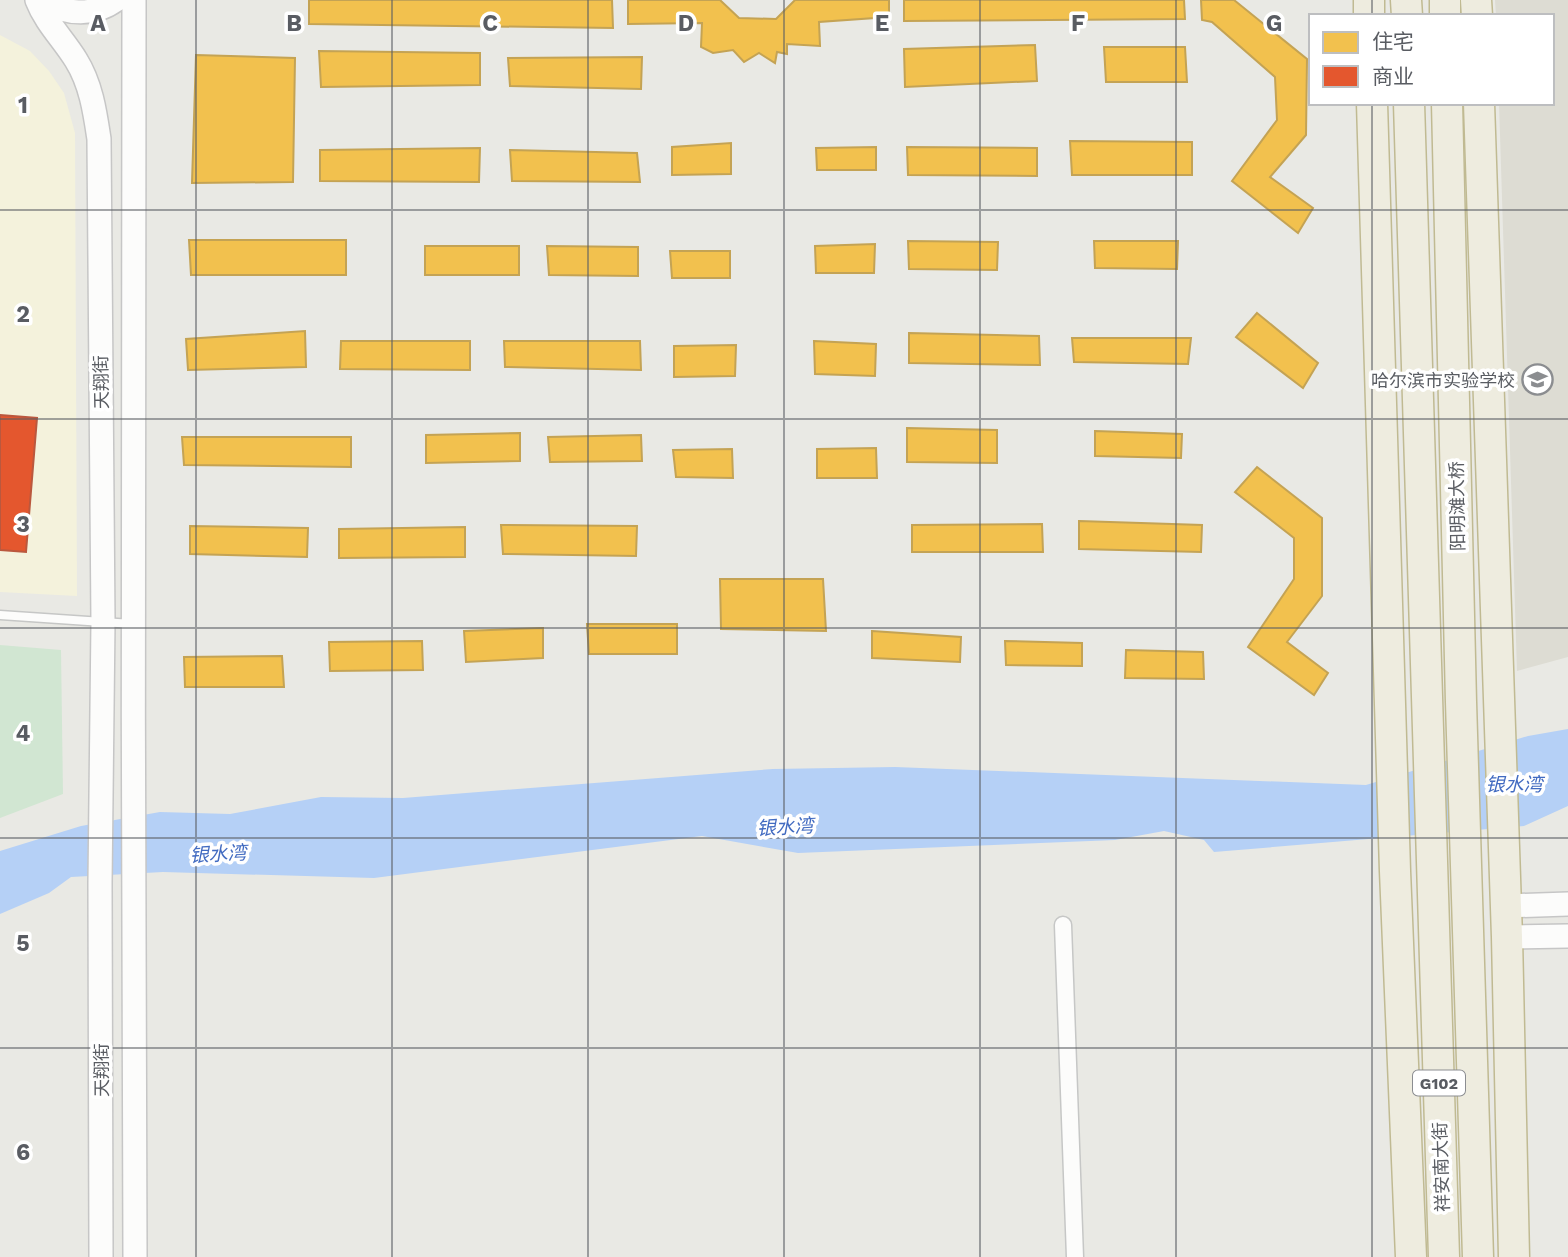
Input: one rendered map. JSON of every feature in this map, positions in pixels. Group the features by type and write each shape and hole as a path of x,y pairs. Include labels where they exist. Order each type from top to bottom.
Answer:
{"highway":[{"path":"1372,105 1395,871 1411,1257"},
{"name":"阳明滩大桥","path":"1409,105 1433,908"},
{"name":"阳明滩大桥","path":"1447,105 1483,705 1469,909"},
{"path":"1470,105 1483,705 1507,937 1514,1257"},
{"path":"1479,105 1483,705"},
{"path":"1473,1088 1486,1124 1501,1125 1504,1120 1494,924 1499,847"},
{"name":"祥安南大街","path":"1433,908 1444,1257"},
{"name":"祥安南大街","path":"1469,909 1478,1257"},
{"path":"1423,1257 1441,1139"},
{"path":"1475,1164 1497,1257"}],"main road":[{"path":"38,0 67,11 83,13 100,10 116,0"},
{"name":"天翔街","path":"38,0 43,16 76,61 88,85 99,139 103,622 100,883 101,1257"},
{"name":"天翔街","path":"134,0 135,624 132,782 135,1257"},
{"path":"1505,906 1568,904"},
{"path":"1507,937 1568,936"}],"street":[{"path":"1063,925 1075,1257"}],"lane":[{"path":"0,615 135,624"}],"shaded area":[{"name":"哈尔滨市实验学校","path":"1495,0 1568,0 1568,657 1517,671 1499,105 1554,105 1554,14 1496,14"},
{"path":"0,35 30,51 49,71 64,93 75,133 77,596 0,592"}],"green space":[{"path":"0,645 61,650 63,794 0,818"}],"water":[{"name":"银水湾","path":"1568,729 1568,806 1524,826 1214,852 1204,840 1164,831 1115,840 798,853 702,836 374,878 163,872 71,877 49,893 0,914 0,851 81,826 160,812 230,814 321,797 403,798 773,769 895,767 1366,785 1528,736"}],"building: 住宅":[{"path":"309,0 612,0 613,28 309,24"},
{"path":"628,0 720,0 739,18 776,19 795,0 889,0 889,17 819,22 820,46 787,44 787,54 777,52 775,63 759,53 744,62 733,50 713,53 701,47 702,23 628,24"},
{"path":"904,0 1184,0 1185,19 904,21"},
{"path":"1201,0 1234,0 1307,59 1306,135 1270,177 1313,208 1298,233 1232,181 1277,120 1275,77 1212,22 1202,20"},
{"path":"1035,45 1037,81 905,87 904,49"},
{"path":"1104,47 1185,47 1187,82 1106,82"},
{"path":"319,51 480,53 480,85 321,87"},
{"path":"196,55 295,58 293,182 192,183"},
{"path":"642,57 641,89 510,86 508,58"},
{"path":"1070,141 1192,142 1192,175 1072,175"},
{"path":"731,143 731,174 672,175 672,147"},
{"path":"876,147 876,170 817,170 816,148"},
{"path":"907,147 1037,148 1037,176 908,175"},
{"path":"480,148 479,182 320,181 320,150"},
{"path":"510,150 637,153 640,182 512,181"},
{"path":"189,240 346,240 346,275 191,275"},
{"path":"908,241 998,242 997,270 909,269"},
{"path":"1094,241 1178,241 1177,269 1095,268"},
{"path":"875,244 874,273 816,273 815,246"},
{"path":"425,246 519,246 519,275 425,275"},
{"path":"547,246 638,247 638,276 549,275"},
{"path":"670,251 730,251 730,278 672,278"},
{"path":"1257,313 1318,363 1303,388 1236,337"},
{"path":"305,331 306,367 188,370 186,339"},
{"path":"909,333 1039,336 1040,365 909,363"},
{"path":"1072,338 1191,338 1188,364 1074,362"},
{"path":"341,341 470,341 470,370 340,369"},
{"path":"504,341 640,341 641,370 505,367"},
{"path":"814,341 876,344 875,376 815,374"},
{"path":"736,345 735,376 674,377 674,346"},
{"path":"907,428 997,430 997,463 907,462"},
{"path":"1095,431 1182,434 1181,458 1095,456"},
{"path":"520,433 520,461 426,463 426,435"},
{"path":"641,435 642,461 550,462 548,437"},
{"path":"182,437 351,437 351,467 184,465"},
{"path":"876,448 877,478 817,478 817,449"},
{"path":"732,449 733,478 676,477 673,450"},
{"path":"1257,467 1322,518 1322,596 1287,642 1328,673 1314,695 1248,647 1294,579 1294,538 1235,492"},
{"path":"1079,521 1202,525 1201,552 1079,549"},
{"path":"1042,524 1043,552 912,552 912,525"},
{"path":"501,525 637,526 636,556 503,554"},
{"path":"190,526 308,528 307,557 190,554"},
{"path":"465,527 465,557 339,558 339,529"},
{"path":"720,579 823,579 826,631 721,629"},
{"path":"587,624 677,624 677,654 589,654"},
{"path":"543,628 543,658 466,662 464,631"},
{"path":"872,631 961,637 960,662 872,658"},
{"path":"422,641 423,670 330,671 329,642"},
{"path":"1005,641 1082,643 1082,666 1006,665"},
{"path":"1126,650 1203,652 1204,679 1125,678"},
{"path":"282,656 284,687 185,687 184,657"}],"building: 商业":[{"path":"0,415 37,418 26,552 0,550"}],"place":[{"name":"哈尔滨市实验学校","path":"1538,380"}]}
